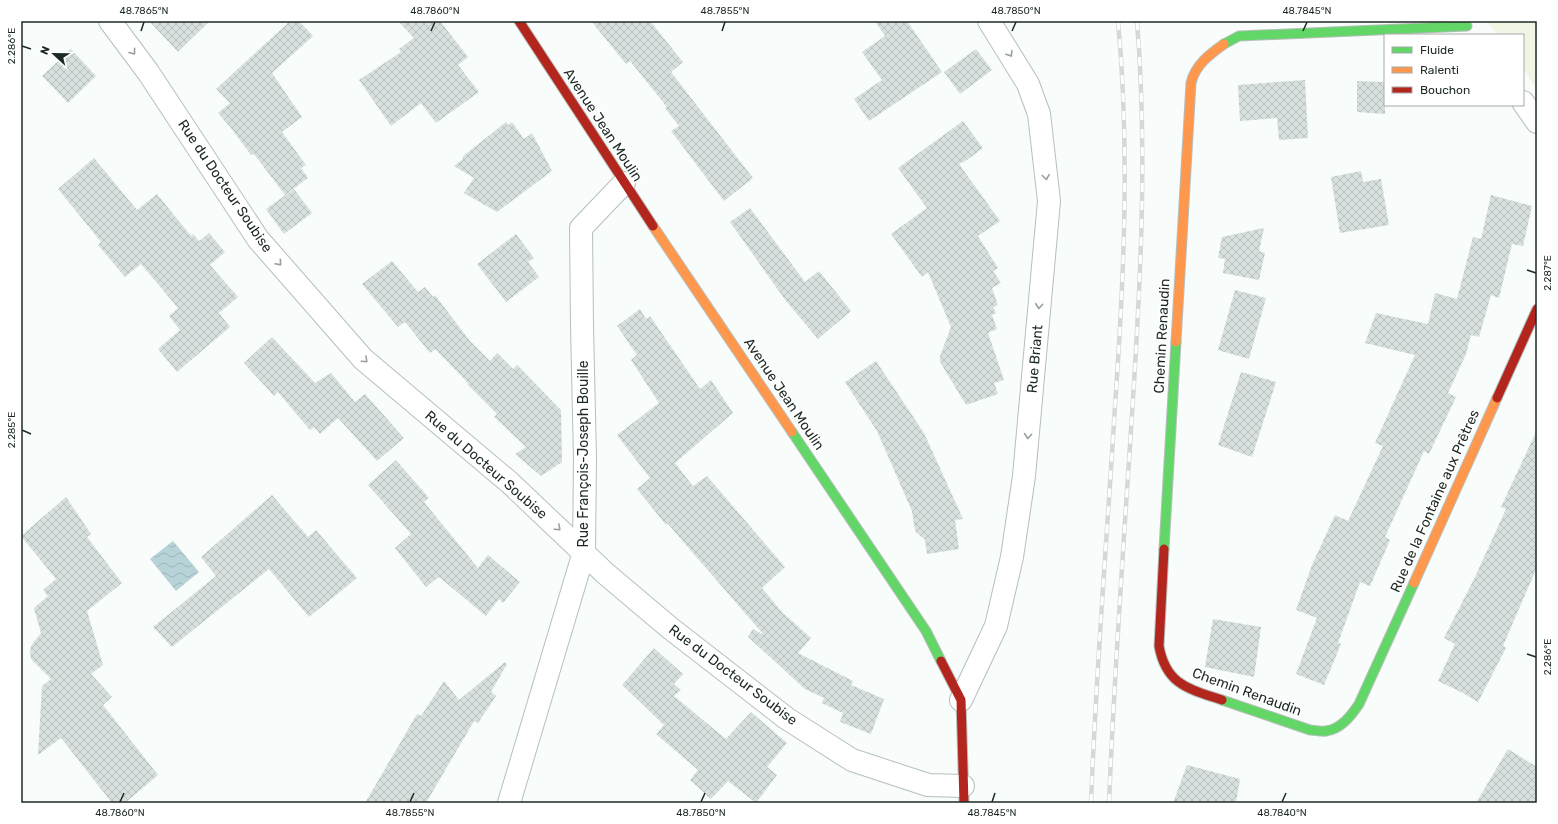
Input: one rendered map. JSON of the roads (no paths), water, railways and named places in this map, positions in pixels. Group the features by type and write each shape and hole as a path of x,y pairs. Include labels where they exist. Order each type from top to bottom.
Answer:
{"street":[{"name":"Rue du Docteur Soubise","path":"110,21 148,72 258,239 363,359 509,482 606,574 670,628 786,718 852,760 928,785 964,794"},
{"name":"Avenue Jean Moulin","path":"519,21 624,183 926,632 962,700 964,794"},
{"name":"Rue Briant","path":"962,700 996,626 1012,557 1024,476 1049,201 1039,114 1028,84 989,21"},
{"name":"Chemin Renaudin","path":"1359,704 1350,716 1339,726 1326,731 1310,730 1190,689 1177,681 1168,672 1162,662 1159,638 1191,81 1200,66 1212,53 1223,44 1239,36 1468,27"},
{"path":"1524,103 1537,122"},
{"name":"Rue François-Joseph Bouille","path":"509,803 584,552 585,459 581,228 624,183"},
{"name":"Rue de la Fontaine aux Prêtres","path":"1359,704 1537,309"}],"water":[{"path":"173,541 199,572 176,591 150,559"}],"railway":[{"path":"1091,803 1123,262 1125,165 1122,69 1118,21"},
{"path":"1109,803 1142,225 1142,123 1137,21"}]}
